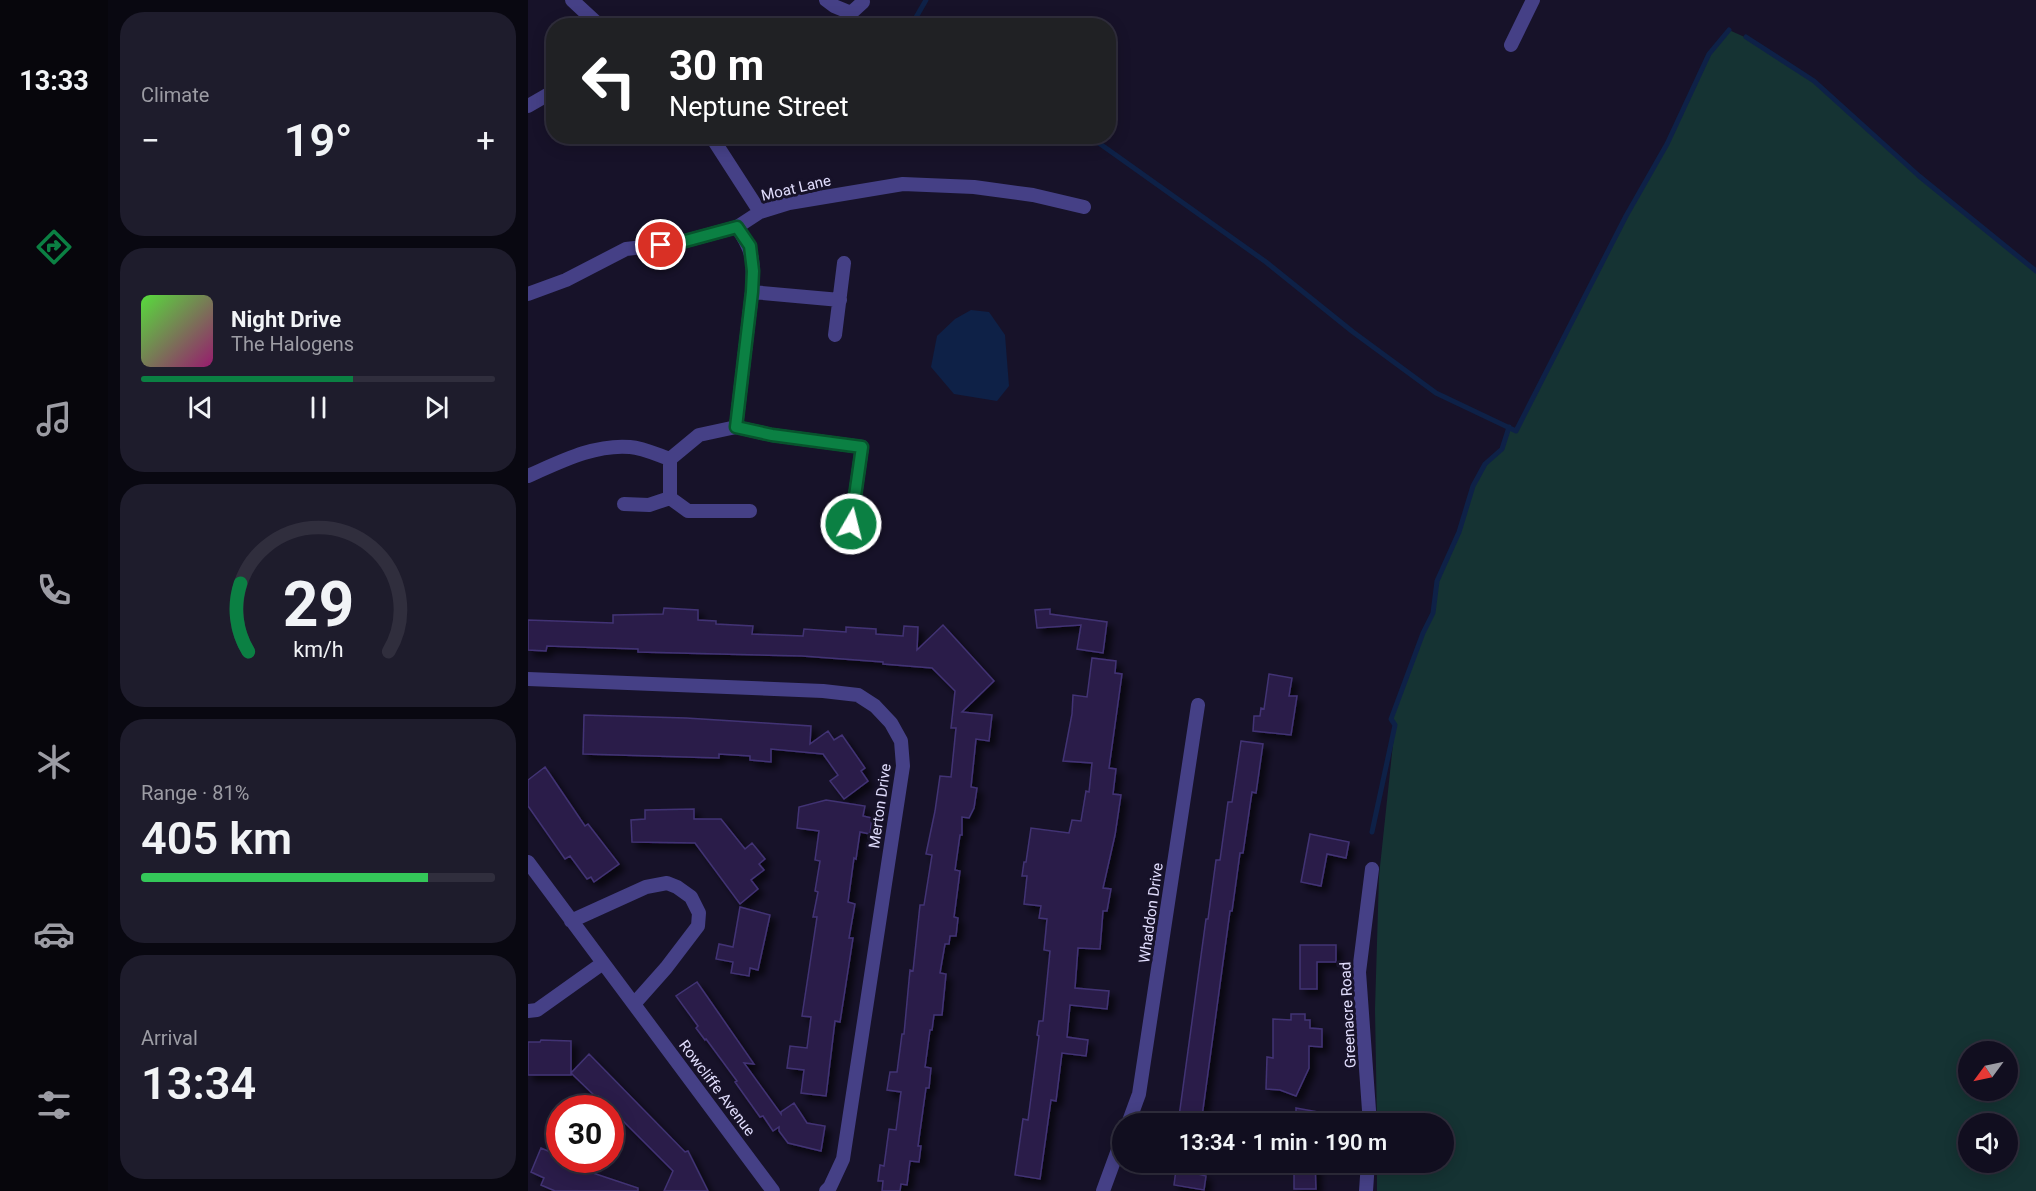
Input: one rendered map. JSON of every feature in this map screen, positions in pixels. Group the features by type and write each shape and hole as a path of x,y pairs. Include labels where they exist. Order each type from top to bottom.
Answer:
{"street":[{"path":"572,0 591,18"},
{"path":"826,0 851,13 863,2"},
{"path":"1511,45 1533,0"},
{"path":"528,106 546,96"},
{"path":"716,144 760,212"},
{"name":"Moat Lane","path":"528,294 566,280 626,249 678,243 737,227 760,212 789,203 903,184 974,187 1033,195 1084,207"},
{"path":"736,427 753,271 750,246 737,227"},
{"path":"836,335 844,263"},
{"path":"752,292 840,300"},
{"path":"670,498 670,459 699,435 736,427 772,435 862,447 851,524"},
{"path":"528,476 601,448 632,447 670,459"},
{"path":"624,504 650,505 670,498"},
{"path":"670,498 688,511 719,509 750,511"},
{"name":"Merton Drive","path":"528,679 823,691 858,695 875,706 891,723 901,741 903,766 843,1159 826,1191"},
{"name":"Whaddon Drive","path":"1132,1113 1139,1094 1198,705"},
{"name":"Rowcliffe Avenue","path":"528,862 773,1191"},
{"name":"Greenacre Road","path":"1369,1113 1359,972 1372,869"},
{"path":"572,921 646,887 667,883 691,897 699,913 698,926 666,968 634,1004"},
{"path":"528,1011 537,1010 603,963"},
{"path":"1103,1191 1112,1166"},
{"path":"1366,1191 1367,1173"}],"green space":[{"path":"1729,30 1756,43 1806,76 1933,188 2036,271 2036,1191 1377,1191 1377,1173 1454,1173 1454,1113 1377,1113 1375,1009 1379,876 1395,725 1391,719 1423,633 1433,613 1437,581 1459,532 1473,486 1485,464 1502,449 1509,427 1517,430 1626,216 1667,144 1709,54"}],"water":[{"path":"971,310 989,312 1005,335 1009,386 997,401 954,394 931,367 937,336 955,319"}],"building":[{"path":"664,608 698,610 698,620 716,621 716,624 753,626 752,634 803,636 804,629 846,632 846,627 876,629 876,634 903,636 904,626 918,627 917,650 943,625 994,681 962,712 992,715 989,741 976,739 971,787 977,788 974,808 969,818 962,817 962,835 960,835 955,870 960,871 954,917 958,918 956,936 950,936 949,944 945,944 940,973 946,974 942,1015 934,1015 932,1030 930,1030 925,1067 931,1068 918,1146 921,1146 919,1162 910,1161 907,1185 901,1184 900,1191 882,1191 883,1181 878,1181 880,1165 884,1166 889,1129 896,1130 901,1092 887,1090 890,1072 897,1072 902,1034 904,1034 910,970 913,971 920,905 924,905 932,855 926,854 940,776 951,777 956,728 951,728 955,691 932,668 883,664 883,662 802,656 638,652 638,649 547,646 546,651 528,650 528,620 613,623 613,615 663,614"},
{"path":"1050,609 1050,614 1107,622 1103,653 1077,649 1081,625 1037,628 1035,610"},
{"path":"1092,658 1116,661 1115,673 1122,674 1109,768 1116,769 1113,794 1121,795 1103,888 1111,889 1107,911 1103,911 1100,949 1078,948 1075,988 1109,991 1107,1009 1070,1005 1067,1037 1088,1040 1086,1056 1062,1053 1056,1101 1051,1100 1040,1179 1015,1175 1023,1119 1028,1120 1039,1021 1043,1021 1050,951 1044,950 1047,919 1039,918 1041,906 1024,904 1027,876 1022,876 1031,828 1069,833 1072,820 1081,821 1086,791 1089,792 1092,763 1063,761 1072,714 1073,695 1087,697"},
{"path":"1269,674 1292,678 1289,696 1297,696 1291,735 1253,731 1254,716 1260,716 1261,708 1264,709"},
{"path":"584,715 686,718 811,726 810,744 828,731 834,740 842,735 865,768 861,771 868,781 844,799 830,781 838,775 823,754 771,749 771,762 750,760 750,756 719,754 719,758 583,754"},
{"path":"1241,741 1263,744 1256,793 1252,792 1243,853 1240,853 1232,911 1230,911 1202,1113 1180,1113 1206,919 1208,919 1216,860 1220,860 1228,802 1232,802"},
{"path":"545,767 585,826 588,824 619,864 594,882 591,877 587,879 570,856 565,859 528,806 528,780"},
{"path":"826,800 865,806 863,816 872,818 870,834 860,832 856,859 854,858 848,902 855,904 849,938 853,938 840,1022 835,1021 826,1096 801,1093 804,1070 787,1068 790,1046 807,1048 811,1017 802,1016 817,917 813,917 818,892 815,891 820,861 815,860 819,831 797,828 799,807"},
{"path":"694,809 694,819 721,819 745,849 752,843 765,859 759,864 764,870 751,880 758,889 740,904 695,843 632,842 631,820 645,819 645,810"},
{"path":"1310,834 1349,842 1346,858 1327,854 1321,886 1301,882"},
{"path":"740,907 770,915 758,970 750,968 749,976 731,973 733,962 716,959 719,944 733,947"},
{"path":"1300,945 1336,945 1336,962 1317,962 1317,989 1300,989"},
{"path":"697,982 754,1064 744,1063 781,1114 794,1103 807,1123 825,1126 821,1151 788,1143 779,1131 779,1127 773,1131 763,1116 760,1117 735,1082 737,1081 696,1028 698,1026 676,996"},
{"path":"1291,1014 1305,1014 1305,1020 1310,1020 1310,1028 1322,1029 1322,1047 1309,1046 1309,1068 1296,1096 1280,1090 1266,1089 1267,1057 1273,1058 1273,1019 1291,1020"},
{"path":"541,1040 571,1041 571,1075 528,1075 528,1042 540,1042"},
{"path":"589,1054 685,1152 688,1151 708,1191 664,1191 673,1171 624,1122 624,1095 594,1095 571,1073"},
{"path":"1296,1108 1324,1113 1296,1113"},
{"path":"541,1148 546,1150 546,1173 593,1173 638,1188 638,1191 555,1191 541,1185 544,1178 531,1172"},
{"path":"1176,1173 1198,1173 1206,1176 1204,1190 1174,1185"},
{"path":"1294,1173 1315,1173 1316,1189 1294,1189"}],"waterway":[{"path":"916,18 926,0"},
{"path":"1100,144 1266,262 1353,332 1436,393 1516,431 1626,216 1667,144 1709,54 1729,30"},
{"path":"1746,37 1814,81 1919,176 2036,271"},
{"path":"1372,832 1395,725 1391,719 1423,633 1433,613 1437,581 1459,532 1473,486 1485,464 1502,449 1509,427"}],"route":[{"path":"661,245 678,243 737,227 750,246 753,271 752,292 736,427 772,435 862,447 851,524"}]}
